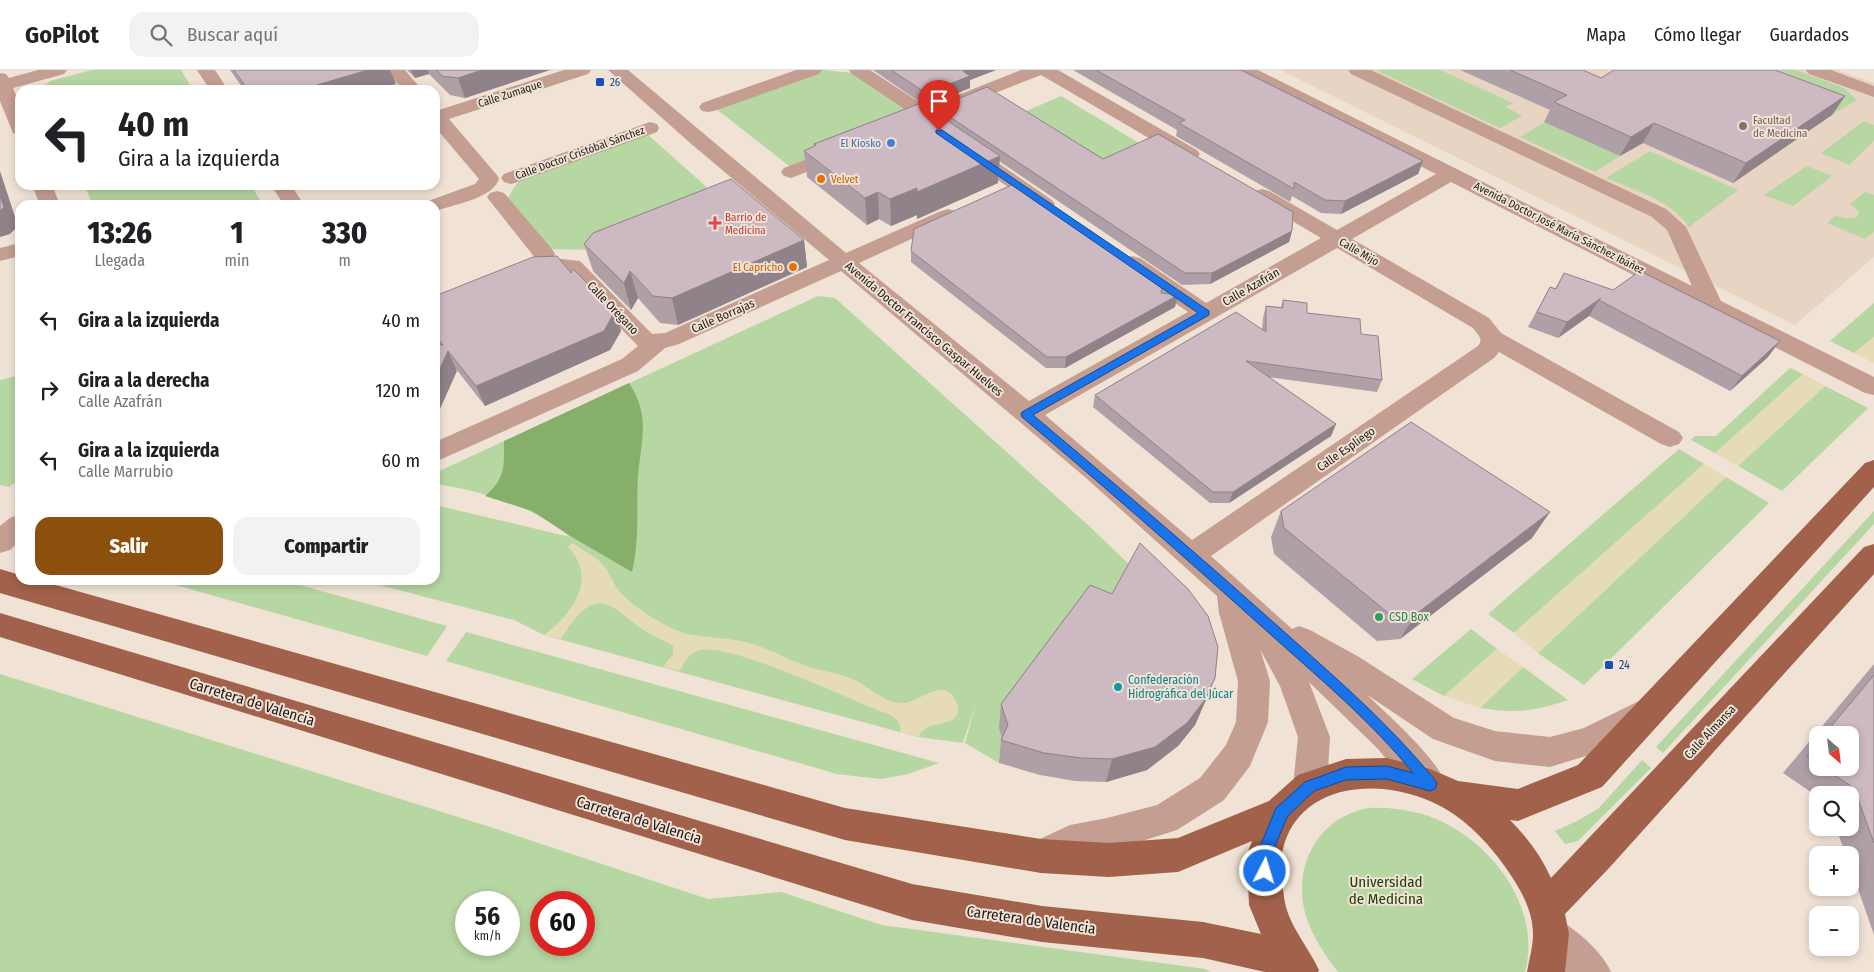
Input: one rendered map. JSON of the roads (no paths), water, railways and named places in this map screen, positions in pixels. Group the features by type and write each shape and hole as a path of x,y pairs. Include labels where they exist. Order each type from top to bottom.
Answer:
{"main road":[{"path":"0,581 845,824 1041,856 1109,860 1178,855 1281,812 1310,786 1346,774 1387,773 1443,791 1518,805 1590,776 1874,470"},
{"name":"Calle Almansa","path":"1548,921 1598,855 1873,557"},
{"name":"Carretera de Valencia","path":"0,625 406,750 912,902 1042,924 1203,940 1297,966"},
{"path":"1443,791 1486,819 1511,845 1532,876 1548,921 1546,972"},
{"path":"1281,812 1264,854 1267,906 1297,966"}],"street":[{"path":"15,116 1,81 58,70"},
{"path":"206,70 216,85"},
{"path":"395,70 408,85"},
{"name":"Calle Zumaque","path":"440,115 582,70"},
{"name":"Avenida Doctor Francisco Gaspar Huelves","path":"617,70 1191,555 1353,700 1443,791"},
{"path":"708,107 813,70"},
{"path":"858,70 916,108 919,119 929,124 1007,188 1064,217"},
{"path":"878,137 912,124 932,111 1037,70"},
{"path":"1045,70 1207,164"},
{"path":"1357,70 1659,213 1676,227 1712,306"},
{"path":"1815,70 1874,92"},
{"name":"Avenida Doctor José María Sánchez Ibáñez","path":"1248,71 1874,387"},
{"path":"440,121 489,178 493,190 544,254"},
{"name":"Calle Doctor Cristóbal Sánchez","path":"510,178 650,128"},
{"path":"791,172 853,147"},
{"name":"Calle Azafrán","path":"1026,414 1451,174"},
{"path":"440,203 482,188 493,190"},
{"name":"Calle Mijo","path":"1250,188 1481,323 1493,338 1670,438"},
{"name":"Calle Borrajas","path":"440,451 630,365 657,342 671,339 963,208"},
{"path":"0,255 15,250"},
{"path":"1112,250 1205,313"},
{"name":"Calle Orégano","path":"504,278 530,267 550,264 572,266 645,340 657,342"},
{"name":"Calle Espliego","path":"1191,555 1486,352 1493,344 1493,338"},
{"path":"0,542 15,529"},
{"path":"1041,856 1070,842 1107,835 1165,820 1212,789 1238,755 1252,722 1254,681 1234,613 1230,590"},
{"path":"1256,615 1348,666 1444,729 1495,746 1550,752 1590,741 1656,706"},
{"name":"Avenida Doctor Francisco Gaspar Huelves","path":"1256,615 1294,683 1314,737 1310,786"},
{"path":"1548,921 1592,972"}],"place":[{"name":"26","path":"600,82"},
{"name":"Facultad de Medicina","path":"1743,126"},
{"name":"El Kiosko","path":"891,143"},
{"name":"Velvet","path":"821,179"},
{"name":"Barrio de Medicina","path":"715,223"},
{"name":"El Capricho","path":"793,267"},
{"name":"CSD Box","path":"1379,617"},
{"name":"24","path":"1609,665"},
{"name":"Confederación Hidrográfica del Júcar","path":"1118,687"}],"park label":[{"name":"Universidad de Medicina","path":"1386,890"}]}
